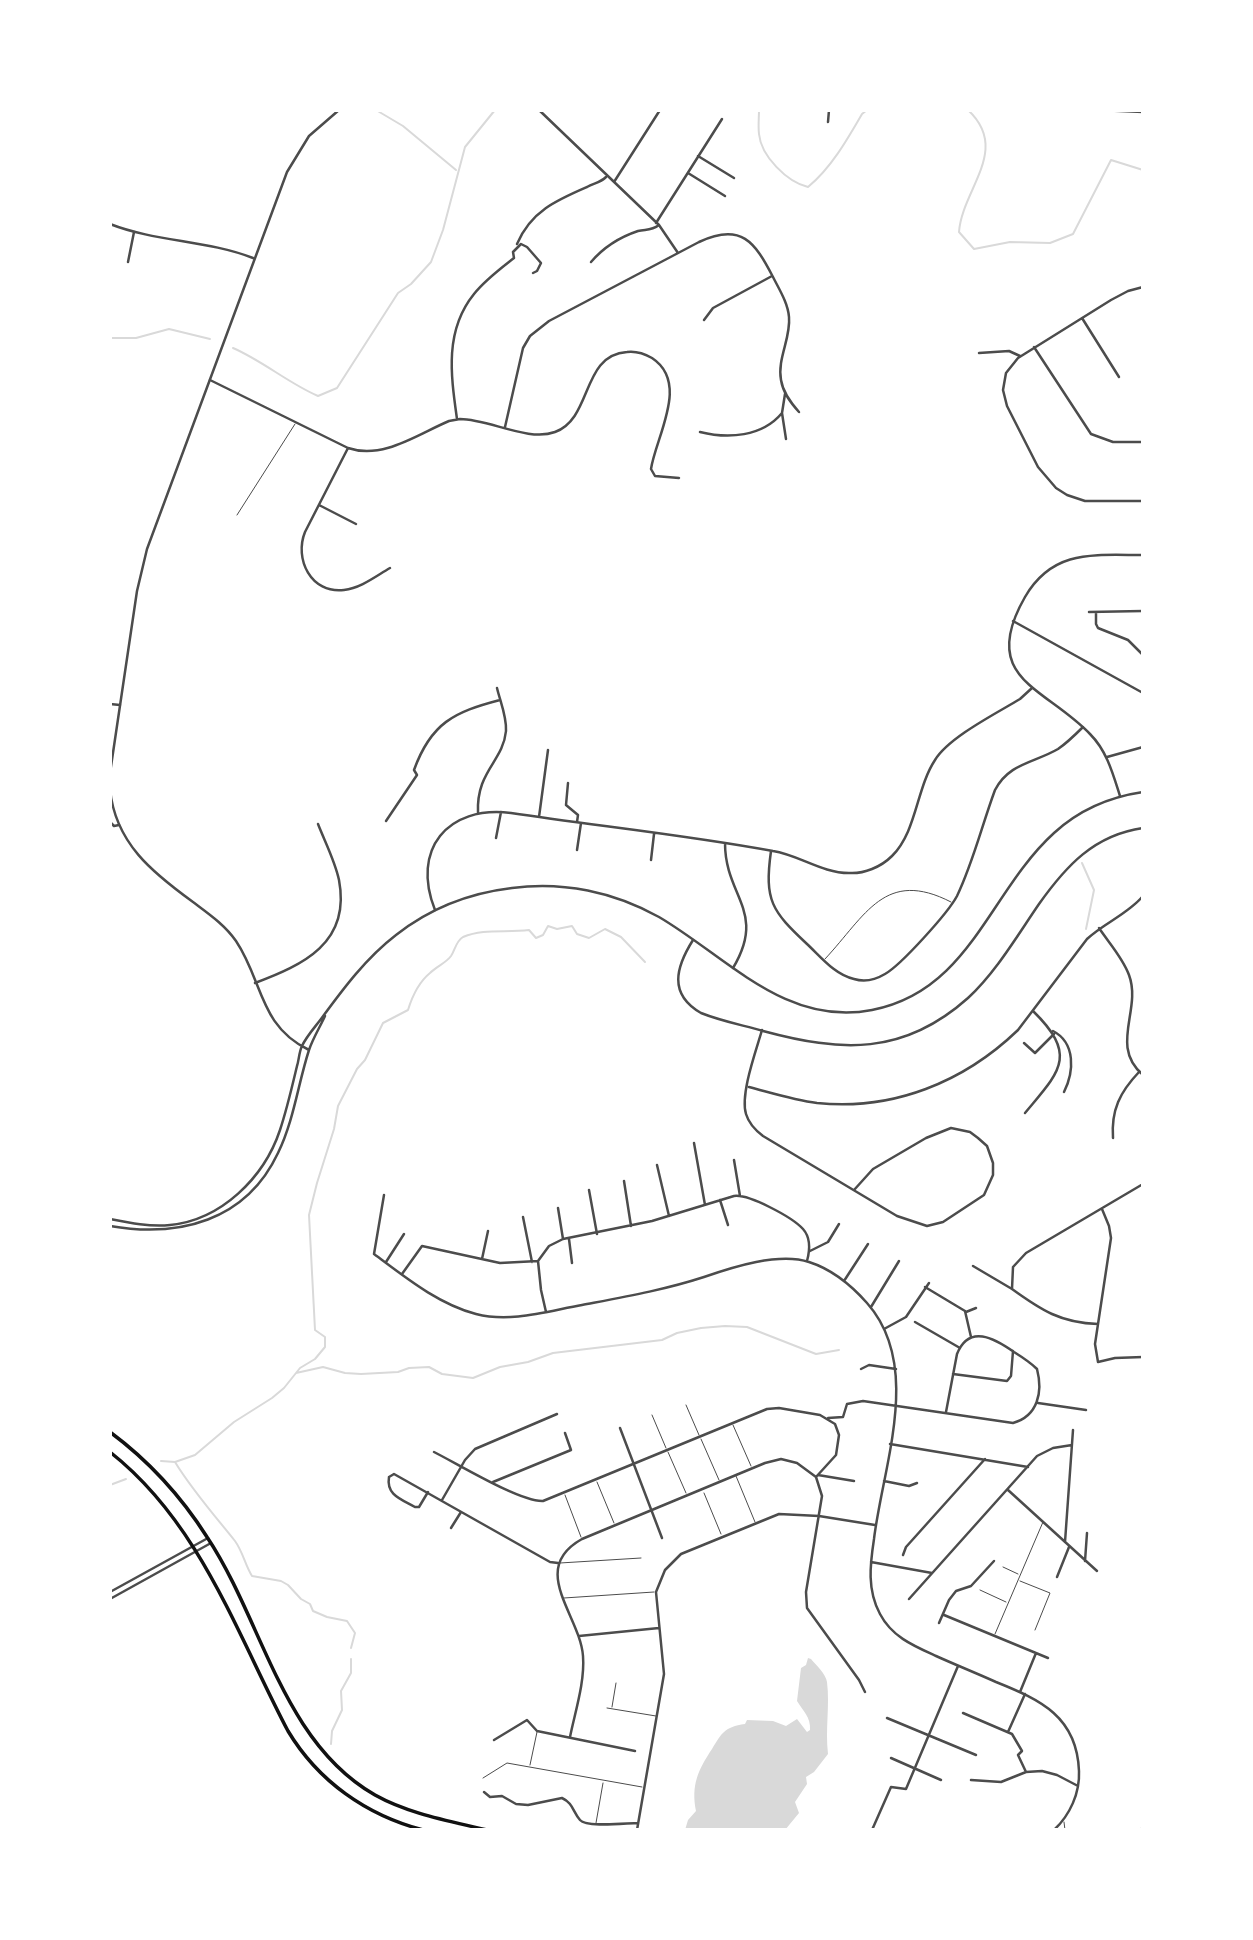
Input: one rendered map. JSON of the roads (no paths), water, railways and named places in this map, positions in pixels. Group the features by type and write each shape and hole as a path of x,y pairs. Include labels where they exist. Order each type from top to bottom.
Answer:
{"main road":[{"path":"110,1432 162,1478 208,1538 303,1725 334,1764 361,1786 388,1801 486,1830"},
{"path":"110,1452 153,1492 194,1545 277,1711 305,1757 327,1780 358,1803 393,1821 423,1830"}],"street":[{"path":"110,773 142,564 287,172 296,154 315,130 339,110"},
{"path":"539,110 658,224 678,253"},
{"path":"614,182 660,110"},
{"path":"828,122 829,110"},
{"path":"1097,110 1143,112"},
{"path":"591,262 606,247 639,230 652,230 658,224 722,119"},
{"path":"698,156 734,178"},
{"path":"688,173 725,196"},
{"path":"457,419 450,364 453,337 472,296 514,258 513,252 526,228 545,206 579,192 607,176"},
{"path":"110,225 220,248 254,259"},
{"path":"128,262 134,232"},
{"path":"505,427 523,348 534,330 712,236 735,234 754,245 789,313 789,329 780,369 781,382 785,394 799,412"},
{"path":"517,247 525,245 541,264 533,273"},
{"path":"704,320 713,308 772,276"},
{"path":"1143,287 1120,295 1020,356 1006,373 1003,386 1004,400 1035,462 1046,479 1060,491 1085,501 1143,501"},
{"path":"1082,318 1119,377"},
{"path":"1034,347 1091,434 1112,442 1143,442"},
{"path":"979,353 1009,351 1020,356"},
{"path":"209,379 348,448 360,452 376,452 457,419 540,435 559,430 575,415 600,365 617,354 643,354 660,365 670,385 670,398 651,469 655,476 678,478"},
{"path":"785,394 782,413 786,439"},
{"path":"700,432 714,435 748,434 771,424 782,413"},
{"path":"348,448 300,546 304,567 316,582 333,590 346,590 361,585 390,568"},
{"path":"319,505 356,524"},
{"path":"1120,796 1107,757 1083,727 1019,675 1009,644 1013,621 1038,579 1062,561 1086,555 1143,555"},
{"path":"1089,612 1143,611"},
{"path":"1096,612 1098,628 1128,640 1143,656"},
{"path":"1013,621 1143,693"},
{"path":"478,813 480,786 499,751 506,731 497,688"},
{"path":"435,910 428,878 432,852 440,836 452,825 478,813 500,812 771,850 841,873 858,873 881,864 893,855 901,844 928,774 942,750 1020,699 1032,688"},
{"path":"386,821 417,775 414,770 417,760 435,730 466,709 500,700"},
{"path":"110,704 120,705"},
{"path":"771,850 768,883 776,911 786,925 835,971 848,978 867,980 880,977 901,960 953,903 995,790 1002,778 1013,768 1059,748 1083,727"},
{"path":"1107,757 1143,747"},
{"path":"539,817 548,750"},
{"path":"568,783 566,805 578,815 577,850"},
{"path":"110,789 119,825 129,844 148,868 218,920 231,934 243,952 255,983 276,1023 290,1039 309,1050"},
{"path":"110,1219 140,1224 182,1223 204,1216 244,1189 264,1165 275,1144 302,1046 327,1010 375,953 408,926 435,910 499,889 570,887 602,894 639,907 775,995 815,1009 862,1011 906,999 930,985 957,961 1031,858 1054,833 1085,810 1120,796 1143,792"},
{"path":"496,838 500,812"},
{"path":"110,822 114,826 119,825"},
{"path":"255,983 293,968 313,955 328,938 337,920 340,883 318,824"},
{"path":"693,940 681,960 678,985 684,998 701,1013 813,1043 849,1046 892,1040 928,1026 952,1011 976,989 1062,873 1081,854 1114,835 1143,828"},
{"path":"651,860 654,834"},
{"path":"724,843 729,873 747,920 746,940 733,968"},
{"path":"748,1087 819,1103 863,1103 901,1097 935,1086 969,1069 1006,1042 1083,944 1099,928 1143,896"},
{"path":"1099,928 1129,974 1132,993 1126,1047 1129,1060 1141,1073 1124,1088 1115,1105 1113,1138"},
{"path":"110,1226 155,1231 194,1226 224,1212 252,1191 279,1153 309,1050 327,1010"},
{"path":"1025,1114 1054,1078 1060,1050 1054,1034 1033,1011"},
{"path":"1050,1029 1063,1037 1069,1053 1072,1074 1064,1093"},
{"path":"762,1030 745,1108 755,1130 854,1190 908,1222 927,1226 938,1224 984,1195 993,1175 993,1163 987,1146 978,1138 970,1132 951,1128 926,1138 873,1169 854,1190"},
{"path":"1024,1043 1035,1053 1054,1034"},
{"path":"694,1143 705,1205"},
{"path":"734,1160 740,1196"},
{"path":"657,1165 669,1216"},
{"path":"624,1181 631,1226"},
{"path":"1012,1289 1012,1270 1018,1259 1143,1184"},
{"path":"589,1191 597,1234"},
{"path":"384,1195 374,1254 450,1305 479,1315 506,1317 546,1312 655,1292 759,1261 807,1261 844,1281 871,1307 890,1343 896,1369 890,1444 871,1562 873,1596 886,1624 909,1644 1025,1694 1048,1707 1068,1729 1078,1759 1078,1786 1073,1803 1063,1821 1054,1830"},
{"path":"546,1312 538,1261 549,1246 563,1240 631,1226 740,1196 759,1201 800,1227 808,1238 810,1251 807,1261"},
{"path":"720,1200 728,1225"},
{"path":"558,1208 563,1240"},
{"path":"1102,1209 1111,1238 1095,1343 1098,1362 1143,1357"},
{"path":"523,1217 532,1262"},
{"path":"810,1251 828,1242 839,1224"},
{"path":"482,1259 488,1231"},
{"path":"386,1262 404,1234"},
{"path":"569,1239 572,1263"},
{"path":"844,1281 868,1244"},
{"path":"402,1273 421,1246 507,1263 538,1261"},
{"path":"871,1307 899,1261"},
{"path":"973,1266 1059,1318 1068,1322 1098,1324"},
{"path":"884,1329 906,1317 929,1283"},
{"path":"925,1287 966,1312 971,1338"},
{"path":"966,1312 976,1308"},
{"path":"915,1322 960,1348"},
{"path":"828,1418 844,1416 847,1404 863,1401 1013,1423 1028,1417 1038,1402 1037,1369 1013,1351 987,1337 971,1338 960,1348 946,1412"},
{"path":"953,1374 1007,1381 1011,1377 1013,1351"},
{"path":"861,1369 869,1365 896,1369"},
{"path":"1038,1402 1086,1410"},
{"path":"435,1452 517,1496 543,1501 773,1408 820,1415 828,1418 838,1429 838,1448 833,1460 817,1476"},
{"path":"442,1500 461,1466 482,1444 557,1414"},
{"path":"620,1428 662,1538"},
{"path":"1065,1542 1073,1430"},
{"path":"493,1482 571,1450 565,1433"},
{"path":"890,1444 1028,1466"},
{"path":"909,1599 1037,1456 1072,1445"},
{"path":"903,1555 906,1547 985,1459"},
{"path":"570,1737 583,1664 579,1636 562,1598 557,1575 558,1563 565,1551 582,1539 772,1461 791,1460 817,1476 854,1481"},
{"path":"428,1492 419,1507 415,1507 391,1493 388,1477 394,1474 428,1492 551,1562 558,1563"},
{"path":"817,1476 822,1496 806,1604 809,1613 865,1692"},
{"path":"884,1480 903,1486 916,1483"},
{"path":"1008,1490 1097,1571"},
{"path":"451,1528 461,1512"},
{"path":"637,1830 664,1674 656,1592 666,1570 677,1557 779,1514 819,1516 876,1525"},
{"path":"1085,1560 1087,1533"},
{"path":"110,1592 208,1538"},
{"path":"110,1599 211,1543"},
{"path":"1057,1577 1070,1546"},
{"path":"939,1623 956,1591 971,1587 995,1561"},
{"path":"871,1562 932,1573"},
{"path":"944,1615 1048,1658"},
{"path":"579,1636 659,1628"},
{"path":"1020,1692 1036,1654"},
{"path":"872,1830 891,1787 906,1789 958,1666"},
{"path":"1008,1732 1025,1694"},
{"path":"963,1713 1015,1736 1022,1751 1018,1755 1026,1772"},
{"path":"887,1718 976,1755"},
{"path":"494,1740 525,1720 537,1731 635,1751"},
{"path":"891,1758 941,1780"},
{"path":"971,1780 1001,1782 1026,1772 1051,1773 1078,1786"},
{"path":"484,1792 489,1797 502,1796 521,1805 562,1798 568,1801 580,1820 589,1824 638,1823"}],"lane":[{"path":"237,515 296,422"},
{"path":"824,960 872,907 891,893 921,889 953,903"},
{"path":"686,1405 719,1482"},
{"path":"652,1415 687,1496"},
{"path":"732,1423 751,1468"},
{"path":"736,1475 755,1522"},
{"path":"596,1479 615,1525"},
{"path":"564,1493 582,1539"},
{"path":"704,1493 722,1536"},
{"path":"994,1636 1044,1522"},
{"path":"558,1563 641,1558"},
{"path":"1003,1567 1020,1574"},
{"path":"1018,1580 1050,1594 1035,1630"},
{"path":"980,1590 1008,1603"},
{"path":"562,1598 656,1592"},
{"path":"611,1709 616,1683"},
{"path":"607,1708 658,1716"},
{"path":"530,1768 537,1731"},
{"path":"483,1778 505,1763 644,1788"},
{"path":"596,1824 603,1781"},
{"path":"1063,1821 1065,1830"}],"waterway":[{"path":"376,110 403,126 456,170"},
{"path":"233,348 318,396 337,388 398,293 411,284 431,262 443,230 465,147 495,110"},
{"path":"759,110 759,134 770,159 792,180 808,187 831,162 867,110"},
{"path":"968,110 980,125 985,140 981,170 962,216 959,232 974,249 1010,242 1050,243 1073,234 1111,160 1143,170"},
{"path":"110,338 136,338 169,329 210,339"},
{"path":"1082,863 1094,890 1086,929"},
{"path":"175,1462 195,1455 234,1422 272,1398 300,1368 315,1359 325,1347 325,1337 315,1330 309,1215 338,1106 383,1023 408,1010 422,981 449,958 457,943 463,937 479,933 529,930 536,938 543,935 548,926 557,929 572,926 577,934 589,938 605,929 621,937 645,962"},
{"path":"296,1373 323,1367 361,1374 429,1367 442,1374 473,1378 500,1367 528,1362 553,1353 662,1340 677,1333 725,1326 747,1327 816,1354 839,1350"},
{"path":"161,1461 175,1462 235,1541 252,1576 281,1581 310,1604 313,1611 347,1621 355,1633 351,1648"},
{"path":"110,1485 126,1479"},
{"path":"331,1744 332,1731 342,1710 341,1691 351,1673 351,1659"}]}
